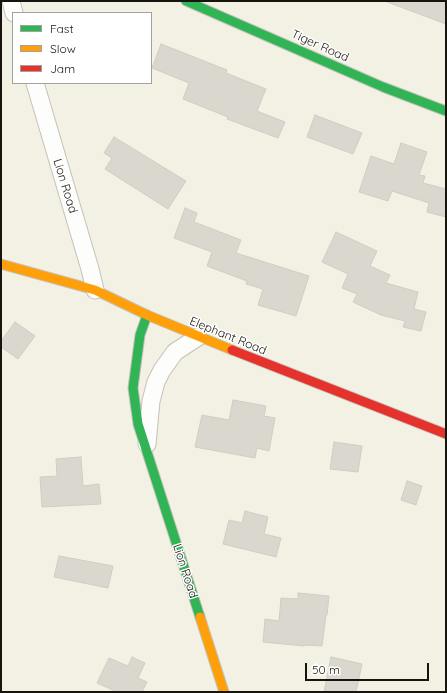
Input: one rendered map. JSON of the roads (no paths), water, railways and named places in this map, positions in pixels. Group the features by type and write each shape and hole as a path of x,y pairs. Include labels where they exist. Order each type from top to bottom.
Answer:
{"street":[{"path":"11,1 14,12"},
{"name":"Tiger Road","path":"186,1 383,87 446,111"},
{"name":"Lion Road","path":"35,84 90,269 94,290"},
{"name":"Elephant Road","path":"1,264 94,290 198,337 446,434"},
{"name":"Lion Road","path":"147,315 140,335 133,388 138,424 224,692"},
{"name":"Lion Road","path":"146,450 151,401 156,382 162,370 176,352 198,337"}]}
